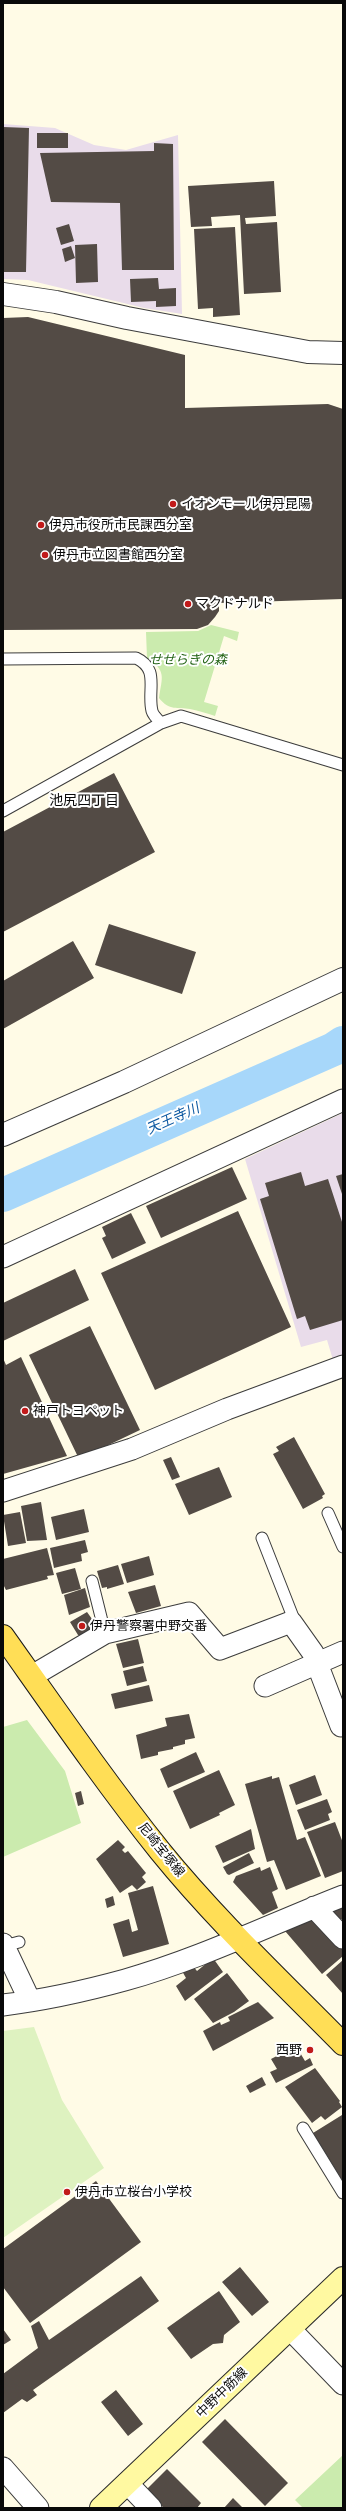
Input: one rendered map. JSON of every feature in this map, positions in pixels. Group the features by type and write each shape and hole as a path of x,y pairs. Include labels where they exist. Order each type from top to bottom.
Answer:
{"main road":[{"name":"尼崎宝塚線","path":"6,1646 32,1676 161,1851 239,1939 343,2044"},
{"name":"中野中筋線","path":"101,2508 343,2278"}],"street":[{"path":"3,294 50,300 127,318 308,352 343,353"},
{"path":"3,1135 124,1082 343,979"},
{"path":"3,1257 343,1100"},
{"path":"3,1491 132,1449 227,1409 343,1366"},
{"path":"32,1676 105,1633 188,1613 220,1649 291,1622 313,1653 341,1726"},
{"path":"265,1686 343,1652"},
{"path":"3,2005 30,2001 125,1980 239,1939 343,1896"},
{"path":"314,1907 343,1938"},
{"path":"9,1944 30,2001"},
{"path":"290,2329 343,2384"},
{"path":"3,2468 38,2508"},
{"path":"127,2483 152,2508"}],"lane":[{"path":"3,659 136,658 145,662 150,671 152,712 161,723"},
{"path":"3,811 161,723 180,716 343,765"},
{"path":"328,1514 343,1546"},
{"path":"262,1538 294,1617 291,1622"},
{"path":"92,1581 105,1633"},
{"path":"303,2128 343,2193"}],"shaded area":[{"path":"3,124 55,128 94,145 126,150 178,135 182,314 144,308 28,280 3,279"},
{"path":"343,1113 343,1356 333,1360 327,1340 301,1347 245,1159"}],"green space":[{"name":"せせらぎの森","path":"211,625 239,632 237,641 224,636 204,702 218,706 215,716 186,708 174,708 166,705 159,698 162,675 158,667 147,658 146,632 198,631"},
{"path":"27,1720 65,1771 81,1823 3,1857 3,1727"},
{"path":"34,2027 62,2100 104,2168 3,2238 3,2031"},
{"path":"343,2455 343,2508 303,2508 295,2500"}],"building":[{"path":"3,127 29,128 26,272 3,272"},
{"path":"37,133 68,133 68,148 37,148"},
{"path":"154,143 173,144 174,270 122,270 120,203 51,202 40,153 154,151"},
{"path":"274,181 276,216 245,218 246,224 277,222 281,292 244,294 240,215 211,217 212,226 191,227 188,186"},
{"path":"69,224 74,241 61,245 56,228"},
{"path":"235,227 240,315 213,317 213,308 198,309 194,229"},
{"path":"97,244 98,282 76,283 75,245"},
{"path":"71,246 75,258 65,262 62,249"},
{"path":"158,278 159,289 176,288 176,306 156,307 156,301 131,302 130,279"},
{"name":"イオンモール伊丹昆陽","path":"28,317 185,355 185,408 328,404 343,409 343,599 219,603 219,611 215,617 208,625 197,629 3,630 3,318"},
{"path":"114,773 155,852 3,932 3,832"},
{"path":"109,924 196,952 182,994 95,965"},
{"path":"73,941 94,978 3,1029 3,981"},
{"path":"232,1167 247,1199 161,1238 146,1206"},
{"path":"301,1172 305,1186 328,1179 343,1225 343,1320 310,1330 305,1316 297,1319 260,1199 269,1196 265,1183"},
{"path":"343,1174 343,1197 336,1176"},
{"path":"238,1211 291,1327 155,1390 101,1273"},
{"path":"131,1213 146,1243 112,1259 102,1238 106,1236 102,1227"},
{"path":"75,1269 89,1300 3,1341 3,1303"},
{"path":"90,1326 140,1430 79,1459 29,1355"},
{"name":"神戸トヨペット","path":"21,1357 67,1456 3,1474 3,1358 6,1365"},
{"path":"294,1437 325,1494 322,1496 323,1498 303,1509 273,1454 279,1451 276,1447"},
{"path":"171,1457 180,1477 172,1480 163,1460"},
{"path":"219,1467 232,1497 189,1515 175,1484"},
{"path":"41,1502 47,1540 27,1541 21,1506"},
{"path":"84,1509 89,1532 56,1540 51,1517"},
{"path":"20,1512 26,1543 8,1546 3,1515"},
{"path":"85,1540 88,1552 81,1554 82,1561 54,1568 50,1548"},
{"path":"47,1548 54,1575 47,1576 48,1579 6,1590 3,1584 3,1559"},
{"path":"149,1556 154,1575 127,1583 121,1564"},
{"path":"118,1565 124,1584 107,1589 107,1587 102,1588 97,1571"},
{"path":"75,1568 81,1589 62,1594 56,1573"},
{"path":"155,1585 161,1606 136,1613 128,1592"},
{"path":"85,1588 90,1607 69,1615 64,1595"},
{"name":"伊丹警察署中野交番","path":"87,1612 92,1619 90,1621 94,1631 83,1636 78,1635 70,1622"},
{"path":"138,1639 144,1663 123,1668 116,1644"},
{"path":"143,1666 147,1681 127,1686 123,1671"},
{"path":"149,1685 153,1701 115,1709 111,1694"},
{"path":"189,1714 195,1738 185,1740 185,1744 173,1747 173,1749 158,1752 158,1755 141,1759 136,1735 167,1726 165,1718"},
{"path":"196,1752 205,1772 168,1788 160,1769"},
{"path":"219,1770 235,1805 219,1813 220,1815 190,1829 173,1791"},
{"path":"315,1775 322,1795 296,1805 289,1785"},
{"path":"272,1776 272,1779 279,1777 297,1840 305,1837 321,1876 286,1890 274,1860 267,1862 245,1784"},
{"path":"81,1791 84,1804 78,1806 75,1793"},
{"path":"327,1799 332,1812 328,1814 330,1820 305,1830 297,1810"},
{"path":"335,1822 343,1843 343,1871 325,1878 307,1832"},
{"path":"251,1829 255,1849 223,1863 215,1846"},
{"path":"118,1840 125,1847 122,1850 125,1853 128,1851 146,1873 142,1877 146,1882 137,1890 132,1885 120,1893 96,1859"},
{"path":"249,1853 254,1863 229,1875 227,1874 223,1867"},
{"path":"260,1867 261,1871 270,1867 278,1889 272,1892 278,1908 263,1915 233,1882 236,1876"},
{"path":"153,1886 169,1944 123,1957 113,1924 129,1919 132,1932 138,1930 128,1893"},
{"path":"113,1896 115,1905 107,1908 105,1899"},
{"path":"343,1905 343,1919 337,1921 332,1910"},
{"path":"312,1918 343,1950 343,1956 322,1974 285,1931"},
{"path":"213,1958 223,1972 185,2001 176,1986 186,1978 182,1971 192,1965 197,1971"},
{"path":"343,1960 343,1994 326,1975"},
{"path":"227,1973 249,2001 234,2012 213,2023 194,1999"},
{"path":"258,2002 274,2018 213,2051 203,2031 220,2022 221,2025 230,2021 228,2017"},
{"path":"296,2046 305,2061 310,2058 313,2065 276,2083 270,2072 277,2069 271,2059"},
{"path":"315,2068 340,2101 339,2102 342,2107 325,2120 321,2116 312,2123 285,2087"},
{"path":"262,2077 266,2085 250,2093 246,2086"},
{"path":"342,2115 343,2179 342,2180 313,2133"},
{"path":"96,2181 141,2242 30,2323 3,2287 3,2249"},
{"path":"240,2267 269,2302 252,2316 222,2282"},
{"path":"141,2276 159,2301 33,2390 37,2395 27,2402 22,2399 3,2413 3,2374 38,2348 31,2326 39,2321 49,2340"},
{"path":"219,2291 240,2322 224,2335 223,2343 213,2344 191,2359 167,2328"},
{"path":"3,2329 11,2340 3,2345"},
{"path":"116,2390 143,2424 128,2436 101,2402"},
{"path":"225,2419 288,2483 265,2506 202,2442"},
{"path":"167,2469 201,2503 197,2508 164,2508 146,2490"},
{"path":"233,2498 243,2508 224,2508"}],"waterway":[{"name":"天王寺川","path":"3,1195 334,1049 343,1043"}],"place":[{"name":"イオンモール伊丹昆陽","path":"173,504"},
{"name":"伊丹市役所市民課西分室","path":"41,525"},
{"name":"伊丹市立図書館西分室","path":"45,555"},
{"name":"マクドナルド","path":"188,604"},
{"name":"神戸トヨペット","path":"25,1411"},
{"name":"伊丹警察署中野交番","path":"82,1626"},
{"name":"西野","path":"310,2050"},
{"name":"伊丹市立桜台小学校","path":"67,2192"}],"district":[{"name":"池尻四丁目","path":"84,801"}]}
